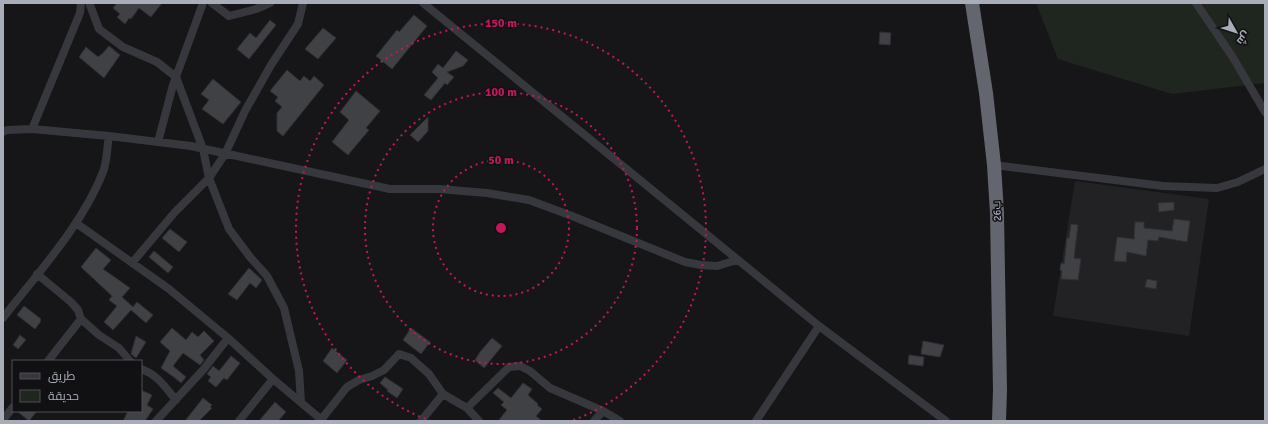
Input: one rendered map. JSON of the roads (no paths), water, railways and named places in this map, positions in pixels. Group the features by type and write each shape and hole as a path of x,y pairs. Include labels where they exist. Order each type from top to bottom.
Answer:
{"highway":[{"name":"26ب","path":"972,3 986,93 998,213 999,421"}],"street":[{"path":"158,142 176,77 203,3"},
{"path":"212,3 229,16 256,9 270,3"},
{"path":"132,263 175,212 210,178 225,154 245,111 271,65 298,24 302,3"},
{"path":"423,3 819,326 946,421"},
{"path":"1196,3 1232,56 1265,112"},
{"path":"32,129 80,12 88,4 99,28 123,46 157,62 176,77 229,229 250,257 267,276 284,308 299,371 301,402"},
{"path":"3,132 7,130 32,129 109,136 191,146 390,189 487,193 529,200 685,262 717,266 737,260"},
{"path":"3,318 86,208 104,171 109,136"},
{"path":"994,165 1163,186 1217,188 1238,182 1265,169"},
{"path":"76,223 169,289 228,338 321,421 347,387 359,380 384,370 399,354 411,358 429,374 443,394 467,408 479,421"},
{"path":"37,274 71,302 78,310 81,319 119,348 129,360"},
{"path":"49,360 81,319"},
{"path":"756,421 819,326"},
{"path":"156,421 203,370 228,338"},
{"path":"467,408 509,368 520,366 530,371 550,388 603,411 620,421"},
{"path":"142,370 153,374 158,378 176,400"},
{"path":"239,421 273,379"},
{"path":"421,421 443,394"},
{"path":"3,420 12,408"},
{"path":"594,421 603,411"}]}
